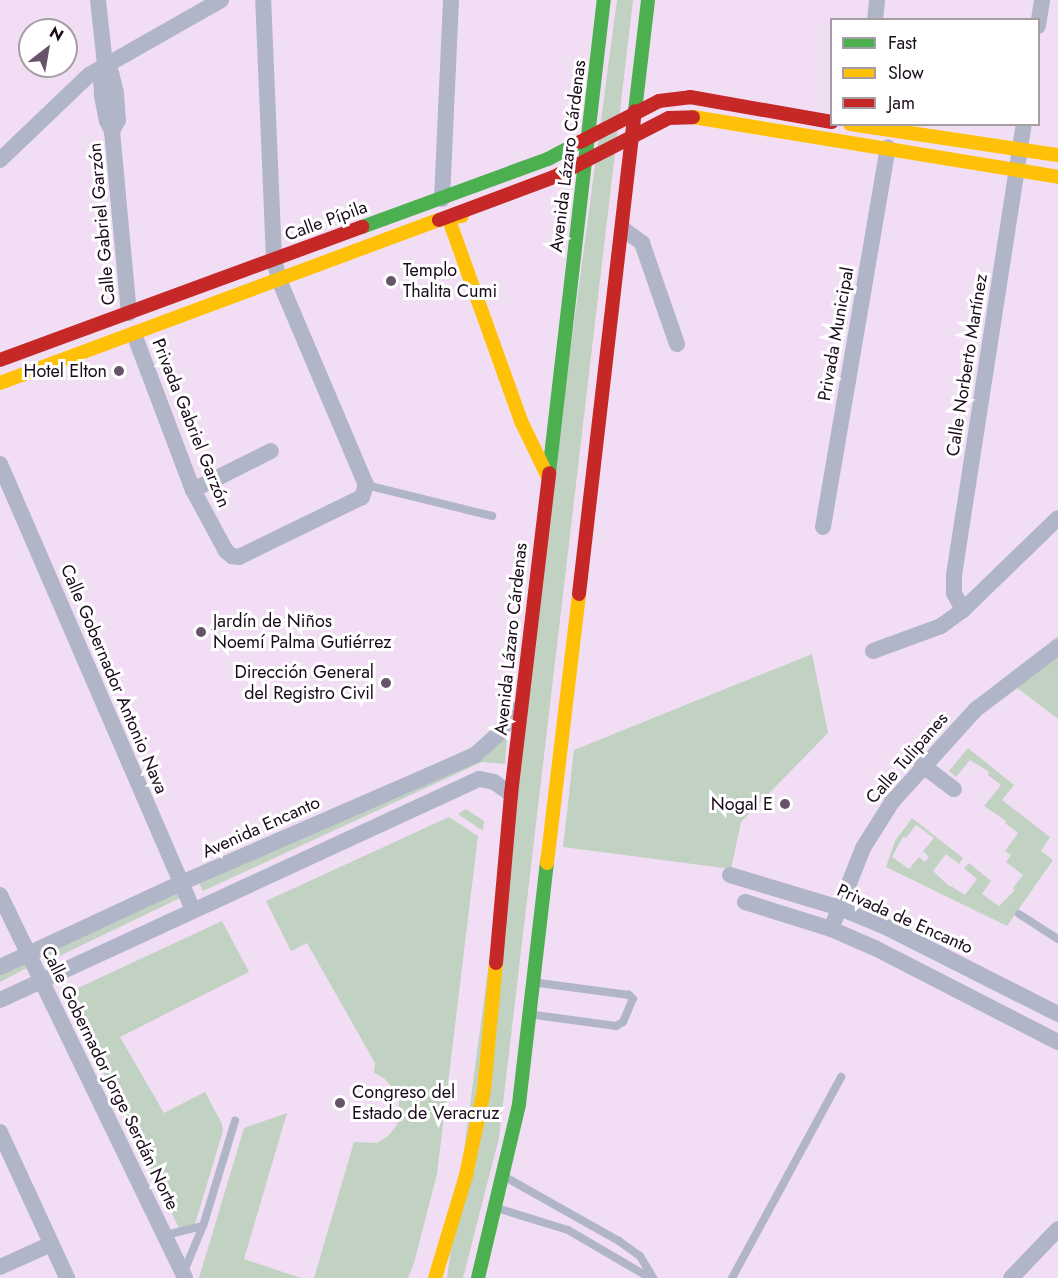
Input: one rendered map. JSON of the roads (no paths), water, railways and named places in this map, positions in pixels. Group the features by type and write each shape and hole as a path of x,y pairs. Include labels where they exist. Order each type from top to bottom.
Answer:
{"main road":[{"name":"Avenida Lázaro Cárdenas","path":"435,1278 466,1175 484,1090 511,794 604,0"},
{"path":"478,1278 519,1104 648,0"},
{"name":"Calle Pípila","path":"0,360 548,159 659,101 690,97 830,122"},
{"path":"0,383 554,177 669,118 695,117 1058,177"},
{"path":"865,126 1058,155"},
{"path":"448,216 473,216 549,190 560,184 570,165 568,153 564,147 551,142"},
{"path":"442,199 479,171 519,154"},
{"path":"448,216 521,421 547,475"},
{"path":"521,421 540,426 554,423"}],"street":[{"name":"Calle Gabriel Garzón","path":"98,0 105,64 101,76 102,96 107,121 112,131 129,313"},
{"path":"0,160 89,75 221,0"},
{"path":"263,0 274,259 279,280 366,485"},
{"path":"442,199 451,0"},
{"path":"875,18 878,0"},
{"path":"1039,18 1042,0"},
{"name":"Calle Norberto Martínez","path":"963,610 954,593 954,575 1024,126"},
{"name":"Privada Municipal","path":"823,527 888,148"},
{"path":"623,229 642,243 677,344"},
{"name":"Privada Gabriel Garzón","path":"134,334 193,490 225,551 232,556 239,557 362,497 366,485"},
{"path":"193,490 271,451"},
{"name":"Calle Gobernador Antonio Nava","path":"0,464 193,909"},
{"path":"873,651 941,626 963,610 1058,519"},
{"name":"Calle Tulipanes","path":"831,929 863,848 874,827 922,765 975,710 1058,647"},
{"name":"Avenida Encanto","path":"0,968 181,883 475,755 498,734 522,702"},
{"path":"922,765 954,789"},
{"path":"0,1000 479,779 494,782 511,794"},
{"name":"Privada de Encanto","path":"730,875 840,908 888,928 1058,1014"},
{"name":"Calle Gobernador Jorge Serdán Norte","path":"0,895 166,1235 184,1277"},
{"path":"745,902 831,929 917,968 1058,1042"},
{"path":"0,1132 67,1278"},
{"path":"1011,1278 1058,1229"},
{"path":"0,1267 51,1244"}],"lane":[{"path":"366,485 492,516"},
{"path":"1019,914 1058,939"},
{"path":"529,1014 616,1026 623,1022 633,999 629,994 532,982"},
{"path":"732,1278 841,1077"},
{"path":"184,1277 203,1226 235,1121"},
{"path":"503,1176 619,1241 640,1256 652,1278"},
{"path":"496,1208 568,1230 652,1278"},
{"path":"166,1235 174,1235 203,1226"}],"place":[{"name":"Templo Thalita Cumi","path":"391,281"},
{"name":"Hotel Elton","path":"119,371"},
{"name":"Jardín de Niños Noemí Palma Gutiérrez","path":"201,632"},
{"name":"Dirección General del Registro Civil","path":"386,683"},
{"name":"Nogal E","path":"785,804"},
{"name":"Congreso del Estado de Veracruz","path":"340,1103"}]}
